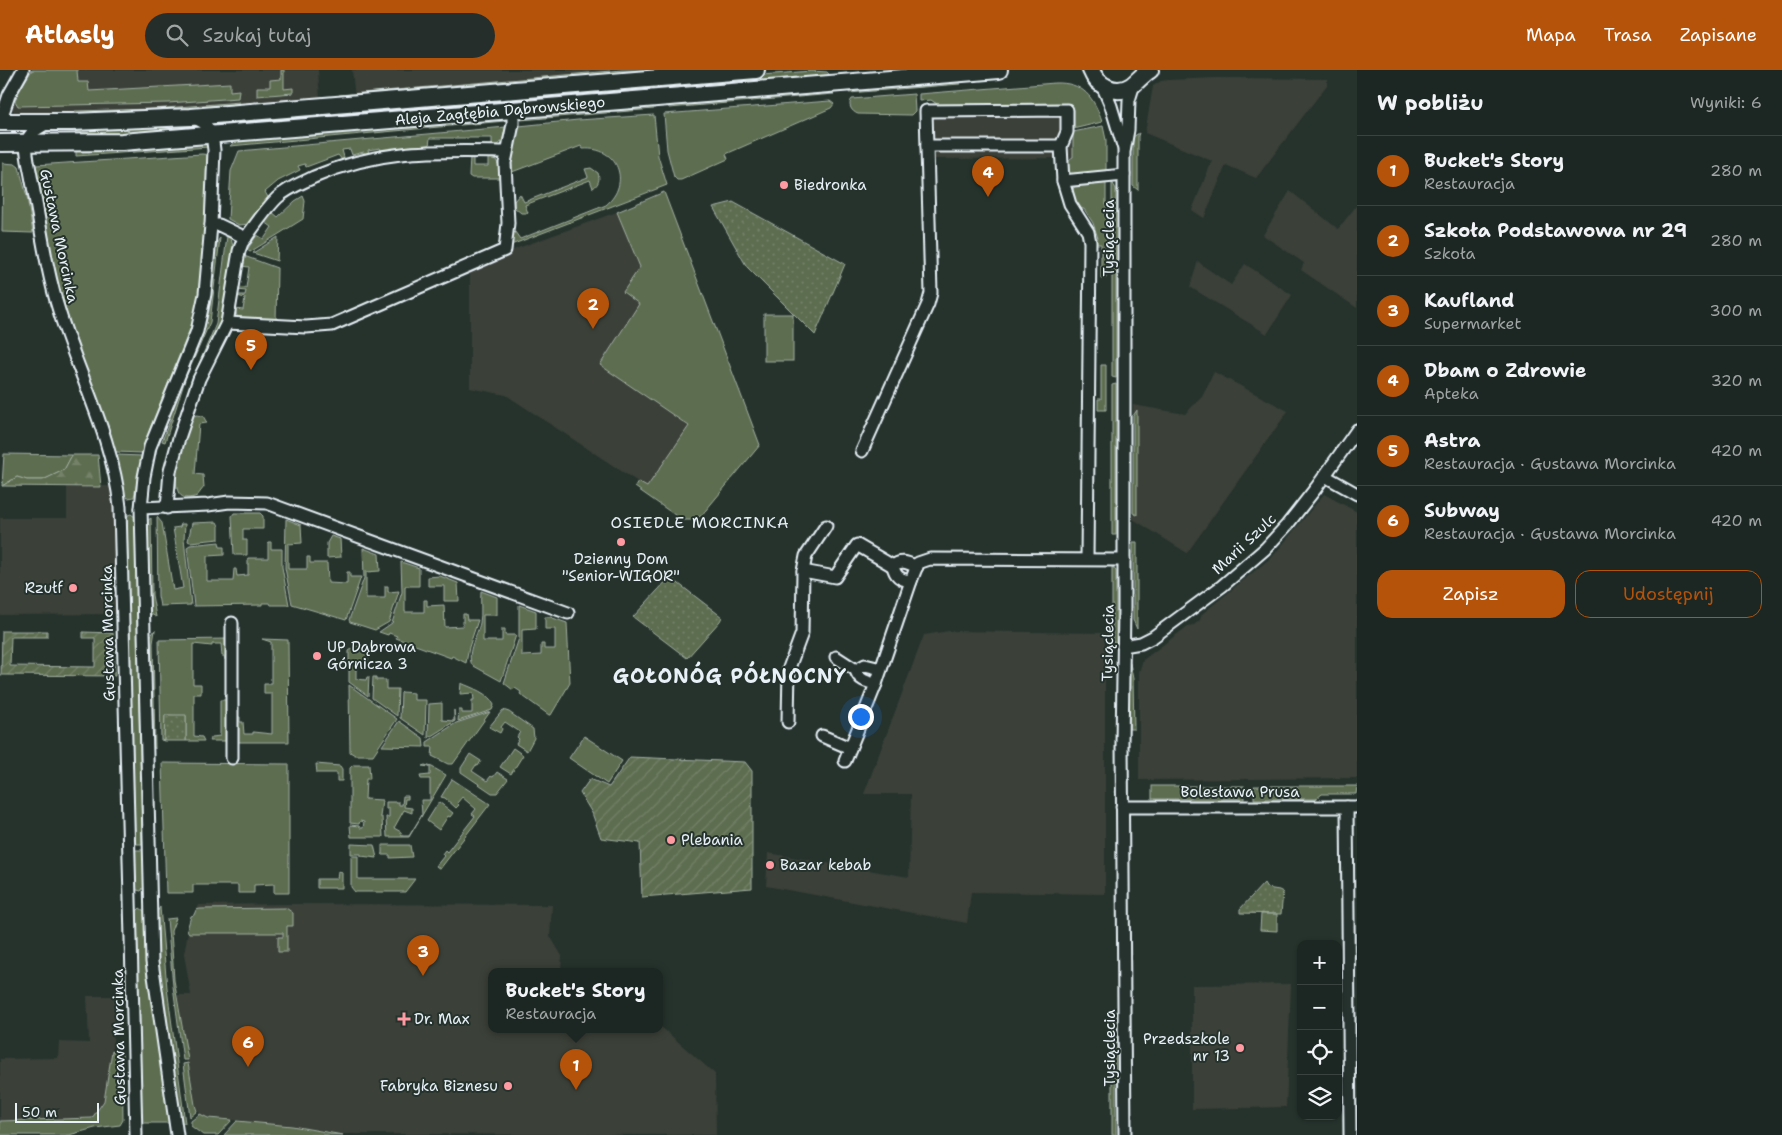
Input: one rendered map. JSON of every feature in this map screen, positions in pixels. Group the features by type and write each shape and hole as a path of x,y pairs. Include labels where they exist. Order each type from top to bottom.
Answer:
{"street":[{"path":"0,122 5,102 23,70"},
{"name":"Aleja Zagłębia Dąbrowskiego","path":"0,122 191,117 756,70"},
{"name":"Aleja Zagłębia Dąbrowskiego","path":"0,143 213,142 377,122 841,76 999,70"},
{"path":"1093,76 1107,88 1118,90 1128,88 1137,78 1150,70"},
{"name":"Tysiąclecia","path":"1093,76 1112,106 1124,152"},
{"name":"Tysiąclecia","path":"1125,1135 1122,807 1124,152 1128,133 1129,100 1137,78"},
{"path":"374,102 381,106 383,112 377,122"},
{"path":"227,323 306,327 332,325 505,250 508,223 505,163 513,124 513,110"},
{"path":"862,451 930,298 926,111 1067,110 1067,132 1061,146 1063,181 1070,204 1088,232 1090,242 1088,559"},
{"path":"177,1135 153,977 141,508 146,468 153,437 193,342 205,294 211,225 213,142 200,120 191,117"},
{"path":"25,143 35,131 50,122"},
{"name":"Gustawa Morcinka","path":"25,143 55,299 107,444 118,493 136,1135"},
{"path":"927,146 1061,146"},
{"path":"167,508 170,471 181,430 199,378 227,323 239,251 246,238 279,196 301,183 340,166 370,158 404,153 506,152"},
{"path":"1063,181 1124,174"},
{"path":"211,225 219,226 246,238"},
{"name":"Marii Szulc","path":"1123,646 1141,643 1153,638 1245,567 1277,537 1326,476 1357,430"},
{"path":"1326,476 1357,494"},
{"path":"141,508 208,505 221,502 253,501 267,503 568,613"},
{"path":"788,722 789,668 802,633 803,571 806,556 826,526"},
{"path":"803,571 835,578 857,545 893,566 896,576 902,580 911,581"},
{"path":"845,761 876,684 911,581 917,567 923,560 930,558 1124,560"},
{"path":"893,566 898,562 902,562 917,567"},
{"path":"232,623 232,758"},
{"path":"836,657 856,670 857,675 862,680 876,684"},
{"path":"856,670 866,665 881,669"},
{"path":"822,736 850,748"},
{"name":"Bolesława Prusa","path":"1122,807 1352,807"},
{"path":"1350,1135 1352,807"},
{"path":"130,900 150,900"}],"shaded area":[{"path":"29,70 318,70 320,101 177,112 17,115 13,111 11,104 14,95"},
{"path":"352,70 668,70 355,98"},
{"path":"1217,78 1327,79 1327,85 1256,178 1226,165 1204,218 1192,210 1212,161 1145,133 1153,86 1161,81 1168,80"},
{"path":"1073,100 1074,158 934,159 933,102"},
{"path":"1290,191 1338,229 1357,205 1357,308 1301,270 1304,263 1263,235"},
{"path":"664,192 760,445 701,516 691,520 682,520 635,487 638,482 506,395 470,388 470,271 518,248 617,212"},
{"path":"1198,261 1231,285 1245,264 1292,295 1267,334 1190,287"},
{"path":"1214,372 1288,411 1187,553 1133,519 1133,405 1185,414 1202,397"},
{"path":"67,486 111,486 115,517 117,614 0,615 0,518 67,518"},
{"path":"1324,494 1357,512 1357,778 1139,780 1139,672 1143,660 1188,626 1194,625 1200,620 1202,614 1273,556"},
{"path":"949,631 1105,633 1105,894 971,892 967,923 766,886 768,853 909,877 911,794 864,794 924,635"},
{"path":"199,905 552,905 550,936 562,956 561,968 488,968 488,1033 663,1033 663,1029 715,1074 716,1135 340,1134 292,1126 205,1117 201,1115 195,1105 176,995 191,995 184,954 190,922"},
{"name":"Przedszkole nr 13","path":"1291,984 1286,1107 1192,1109 1192,985"},
{"path":"87,996 118,996 104,1101 94,1117 0,1121 0,1059 58,1058 59,1042 89,1043"}],"green space":[{"path":"32,70 77,70 78,82 88,82 89,91 230,83 230,91 239,90 238,98 168,103 18,106 15,101 17,94"},
{"path":"281,70 284,70 284,89 293,88 293,93 257,96 257,87 270,87 270,80 281,79"},
{"path":"622,70 651,70 651,73 343,99 339,95"},
{"path":"811,71 827,72 831,76 666,92 665,83"},
{"path":"962,78 960,84 849,93 850,90"},
{"path":"1065,83 1080,88 1091,98 1102,122 1073,129 1071,104 940,106 931,100 919,101 919,94"},
{"path":"652,84 653,93 388,113 389,109"},
{"path":"829,91 834,94 669,108 667,103"},
{"path":"914,94 915,111 911,115 858,114 850,106 852,99"},
{"path":"830,101 834,104 831,108 726,154 728,159 681,180 677,180 674,177 667,150 664,114"},
{"path":"240,102 233,108 75,116 75,111 153,109"},
{"path":"654,104 654,109 521,120 523,117"},
{"path":"376,109 376,115 212,129 209,121"},
{"path":"654,115 658,156 667,185 511,245 512,235 515,232 520,239 606,205 614,196 618,187 619,177 613,160 605,153 583,149 581,146 512,172 510,161 519,126"},
{"path":"501,118 505,121 230,146 238,139"},
{"path":"194,123 202,128 76,138 75,127"},
{"path":"1103,126 1106,140 1106,171 1073,174 1070,172 1067,168 1067,163 1073,157 1073,132"},
{"path":"506,127 501,143 492,147 492,138 430,138 429,146 411,146 381,151 380,148 368,150 369,154 365,155 364,152 352,155 350,149 342,150 345,161 338,155 306,167 305,164 298,166 300,170 278,181 265,192 269,199 250,224 239,225 228,219 231,171 239,151"},
{"path":"1139,133 1138,190 1133,186 1133,137"},
{"path":"207,143 209,147 76,156 76,148"},
{"path":"202,154 211,155 211,160 200,290 194,319 142,453 116,452 64,306 54,268 36,165"},
{"path":"470,157 473,157 473,166 488,166 488,157 496,160 500,168 500,178 472,178 469,176"},
{"path":"3,163 15,164 19,167 27,197 33,233 2,232"},
{"path":"591,168 598,173 599,177 598,183 593,188 590,180 525,205 528,213 521,213 514,207 514,201 520,194 524,202 588,177 585,169"},
{"path":"1106,181 1106,278 1101,278 1101,244 1093,244 1098,238 1093,223 1084,209 1077,208 1072,192 1075,185"},
{"path":"1112,182 1116,189 1116,378 1112,377"},
{"path":"664,192 760,445 701,516 691,520 682,520 635,487 638,482 647,487 689,426 600,365 639,304 623,292 640,267 617,212"},
{"path":"303,196 305,201 303,219 250,252 247,250 257,235 264,239 272,227 265,222 272,212 278,217"},
{"path":"733,202 845,264 815,335 747,267 713,207"},
{"path":"227,236 231,238 233,247 223,316 220,327 194,375 216,324"},
{"path":"278,237 277,261 253,253"},
{"path":"220,238 210,322 186,377 165,442 162,441 171,418 167,417 198,347 207,318 215,250"},
{"path":"244,256 277,268 276,323 240,320 237,316 235,309 243,310 245,298 237,295 245,295 246,291 237,290 238,287 246,288 249,267 241,266"},
{"path":"764,314 793,314 793,361 764,361"},
{"path":"1101,365 1106,365 1106,410 1098,410 1098,399 1101,399"},
{"path":"1116,384 1116,535 1112,535 1112,385"},
{"path":"1137,410 1137,515 1133,513 1133,416"},
{"path":"197,415 203,416 207,423 199,424 195,474 203,475 204,487 197,496 186,498 180,494 176,477 189,423 192,417"},
{"path":"4,454 72,455 64,470 43,480 27,480 17,477 2,486"},
{"path":"72,455 98,455 101,487 2,486 17,477 27,480 43,480 64,470"},
{"path":"117,455 142,456 134,497 128,498 125,496"},
{"path":"234,513 260,513 263,516 263,529 243,529 243,540 247,540 247,555 234,555 232,516"},
{"path":"131,514 135,517 142,844 135,844 127,518"},
{"path":"157,517 162,523 173,590 183,588 173,528 185,524 184,539 191,605 160,606 158,596"},
{"path":"151,518 152,595 156,617 151,614 149,609 147,521"},
{"path":"286,519 301,525 302,543 288,544 288,569 307,569 307,557 310,557 310,563 327,563 328,583 347,584 347,572 350,572 350,577 361,577 346,620 292,604 285,568"},
{"path":"217,522 219,526 219,539 188,541 192,523"},
{"path":"331,536 340,539 341,557 327,558 327,543"},
{"path":"219,542 220,547 224,547 224,555 207,556 207,581 233,581 234,569 236,569 237,576 248,575 248,558 268,558 268,542 271,542 271,549 282,549 282,567 289,605 262,603 262,605 194,606 187,547 190,545"},
{"path":"1133,542 1137,542 1137,629 1133,620"},
{"path":"363,548 379,554 380,571 366,572 366,598 385,598 385,586 388,586 388,592 399,591 389,622 375,630 350,622 349,620 364,578"},
{"path":"401,562 419,568 419,586 405,586 405,612 424,612 424,600 427,600 427,606 444,605 445,627 463,626 463,614 466,614 467,620 478,620 466,663 452,656 451,658 396,638 397,636 389,633 388,635 379,632 392,623 402,592"},
{"path":"1112,566 1116,571 1116,643 1112,641"},
{"path":"440,576 458,583 459,601 444,601 444,586 428,586 428,577"},
{"path":"670,577 722,617 687,658 633,617"},
{"path":"481,591 497,597 497,615 483,615 483,641 502,641 502,629 505,629 505,635 516,635 501,681 472,665 470,660 471,649 480,623"},
{"path":"519,605 536,611 536,629 522,630 522,656 541,655 541,644 544,644 544,649 555,649 555,629 545,629 545,617 567,623 570,683 551,715 520,694 521,692 515,688 513,690 504,683 519,638"},
{"path":"155,630 153,643 155,749 152,744 149,638"},
{"path":"2,631 47,631 47,637 11,637 10,666 95,667 95,638 83,638 83,632 113,633 115,676 1,675"},
{"path":"227,639 228,660 225,660 224,656 222,656 221,644 212,644 212,646 193,644 193,684 201,684 201,694 194,694 194,736 202,737 204,741 186,741 186,716 165,715 164,741 161,740 159,640"},
{"path":"262,639 288,640 289,742 236,742 236,717 240,717 240,722 243,722 244,734 253,734 253,732 272,734 272,694 264,694 264,684 271,684 271,642"},
{"path":"356,646 368,650 368,661 356,660 356,679 366,680 369,677 368,696 349,682 349,651"},
{"path":"1130,663 1133,679 1134,729 1129,729"},
{"path":"373,677 376,677 376,680 386,680 386,689 398,689 397,716 372,698"},
{"path":"461,683 480,691 488,697 494,705 492,710 458,721 459,710 462,710 462,713 472,713 472,700 474,700 473,693 460,694"},
{"path":"349,685 397,719 373,755 355,755 350,752"},
{"path":"402,692 414,693 414,700 426,700 425,735 400,718"},
{"path":"220,700 228,700 228,736 226,736 226,741 209,741 212,737 220,736"},
{"path":"442,703 442,720 454,721 454,710 455,721 428,738 429,704"},
{"path":"503,710 509,712 533,729 534,738 527,751 516,744 520,732 505,722 501,727 500,733 489,727"},
{"path":"490,712 453,764 448,764 432,756 433,747 427,747 427,742 456,723"},
{"path":"165,715 186,715 186,741 164,741"},
{"path":"399,721 423,738 424,747 382,746"},
{"path":"584,736 622,761 607,784 569,758"},
{"path":"513,748 523,755 511,774 500,767"},
{"path":"470,754 481,761 472,771 487,781 497,772 508,779 497,793 492,793 461,772 461,768"},
{"path":"630,757 745,762 752,771 752,888 642,897 640,843 601,838 592,813 580,793 590,779 609,787"},
{"path":"162,763 289,764 289,893 274,893 274,884 254,885 254,893 238,893 238,885 193,885 193,893 166,893"},
{"path":"316,764 340,766 342,769 342,781 337,781 337,773 317,773"},
{"path":"353,765 369,765 370,779 366,779 365,799 382,800 380,817 382,817 383,837 351,837 350,825 363,828 364,822 360,821 359,824 350,823 350,768"},
{"path":"422,766 432,767 446,775 409,837 387,837 386,817 389,817 389,809 386,809 386,802 399,802 399,805 402,805 403,796 408,796 408,799 405,799 404,807 412,808 412,813 404,810 394,828 401,832 402,836 409,836 422,815 421,800 430,800 430,779 421,779 420,776 430,775 430,767"},
{"path":"452,779 490,804 440,869 436,866 444,856 442,854 445,850 447,852 475,816 472,814 476,809 462,797 457,803 459,805 456,808 445,798 441,797"},
{"path":"1152,786 1244,786 1244,799 1152,799"},
{"path":"1254,786 1357,786 1356,794 1322,794 1316,799 1254,799"},
{"path":"439,802 453,813 450,817 448,816 439,830 427,821"},
{"path":"351,844 374,845 377,858 361,856 361,854 351,854"},
{"path":"382,845 410,845 412,857 390,858 390,855 382,855"},
{"path":"135,850 143,850 144,887 141,891 137,890 136,887"},
{"path":"351,856 358,856 358,879 415,879 405,892 355,892 351,887"},
{"path":"338,871 342,872 342,888 317,888 317,879 337,879"},
{"path":"1264,883 1267,888 1283,892 1281,914 1240,913 1240,909"},
{"path":"160,907 167,988 185,1123 180,1123 159,973 156,914"},
{"path":"140,908 144,911 149,985 171,1123 142,1123 137,911"},
{"path":"286,908 293,913 293,926 287,926 287,952 278,952 278,937 283,937 283,933 189,933 187,930 191,916 194,915 196,910 200,909"},
{"path":"1261,914 1277,914 1277,931 1260,930"},
{"path":"176,918 171,931 174,980 188,1060 183,1060 173,986 167,919"},
{"path":"1112,1021 1116,1025 1116,1135 1112,1135"},
{"path":"112,1051 122,1054 123,1120 120,1125 95,1128 69,1135 0,1135 0,1121 92,1118 104,1101"},
{"path":"188,1063 197,1111 190,1117 183,1064"},
{"path":"200,1114 208,1118 232,1120 218,1135 203,1135 191,1126 191,1121"},
{"path":"237,1121 292,1126 343,1135 224,1135"}],"place":[{"name":"Biedronka","path":"784,185"},
{"name":"Dbam o Zdrowie","path":"988,197"},
{"name":"Szkoła Podstawowa nr 29","path":"593,329"},
{"name":"Astra","path":"251,370"},
{"name":"Dzienny Dom \"Senior-WIGOR\"","path":"621,542"},
{"name":"Rzułf","path":"73,588"},
{"name":"UP Dąbrowa Górnicza 3","path":"317,656"},
{"name":"Plebania","path":"671,840"},
{"name":"Bazar kebab","path":"770,865"},
{"name":"Kaufland","path":"423,976"},
{"name":"Dr. Max","path":"404,1019"},
{"name":"Przedszkole nr 13","path":"1240,1048"},
{"name":"Subway","path":"248,1067"},
{"name":"Fabryka Biznesu","path":"508,1086"},
{"name":"Bucket's Story","path":"576,1090"}],"district":[{"name":"OSIEDLE MORCINKA","path":"700,522"},
{"name":"GOŁONÓG PÓŁNOCNY","path":"730,676"}]}
